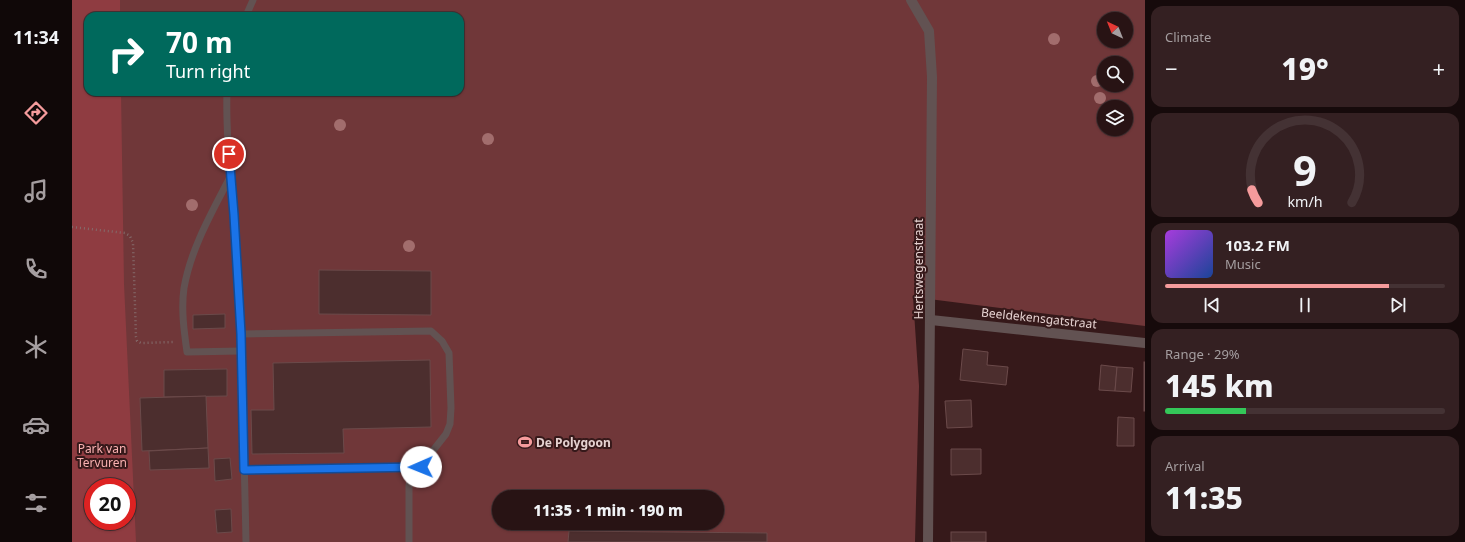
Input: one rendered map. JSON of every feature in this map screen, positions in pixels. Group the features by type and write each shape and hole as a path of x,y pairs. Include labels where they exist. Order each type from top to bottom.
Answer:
{"street":[{"name":"Hertswegenstraat","path":"911,0 929,31 932,77 928,542"},
{"name":"Beeldekensgatstraat","path":"931,320 1145,343"}],"lane":[{"path":"248,12 253,0"},
{"path":"227,96 230,176 234,215 241,334 246,542"},
{"path":"230,176 194,250 184,288 183,320 186,352 241,351"},
{"path":"241,334 431,331 442,341 449,353 451,408 450,424 446,434 413,476 409,485 409,542"},
{"path":"244,470 421,467"}],"path":[{"path":"72,226 125,233 130,236 133,243 137,341 140,343 185,342"}],"green space":[{"path":"72,0 1145,0 1145,326 913,297 919,386 915,542 72,542"},
{"name":"Park van Tervuren","path":"72,0 120,0 120,12 84,12 84,96 121,96 124,284 133,478 84,478 84,530 135,530 136,542 72,542"}],"building":[{"path":"319,270 431,271 431,315 319,314"},
{"path":"225,314 225,328 193,329 193,315"},
{"path":"963,349 988,352 987,365 1008,367 1006,385 960,380"},
{"path":"430,360 431,427 343,429 344,453 252,454 251,410 274,410 273,363"},
{"path":"1145,362 1145,411 1144,411"},
{"path":"1101,365 1117,367 1115,391 1099,390"},
{"path":"1117,367 1133,368 1131,392 1115,391"},
{"path":"227,369 227,396 164,397 164,370"},
{"path":"206,396 208,448 142,451 140,398"},
{"path":"971,400 972,427 947,428 945,401"},
{"path":"1118,417 1134,418 1134,446 1117,446"},
{"path":"208,448 209,468 150,470 149,451"},
{"path":"951,449 981,449 981,474 951,475"},
{"path":"230,458 232,479 215,481 214,459"},
{"path":"231,509 232,532 217,533 215,510"},
{"path":"569,531 767,533 767,542 568,542"},
{"path":"951,532 986,532 986,542 951,542"}],"place":[{"name":"De Polygoon","path":"525,442"}],"route":[{"path":"229,154 241,334 244,470 421,467"}]}
